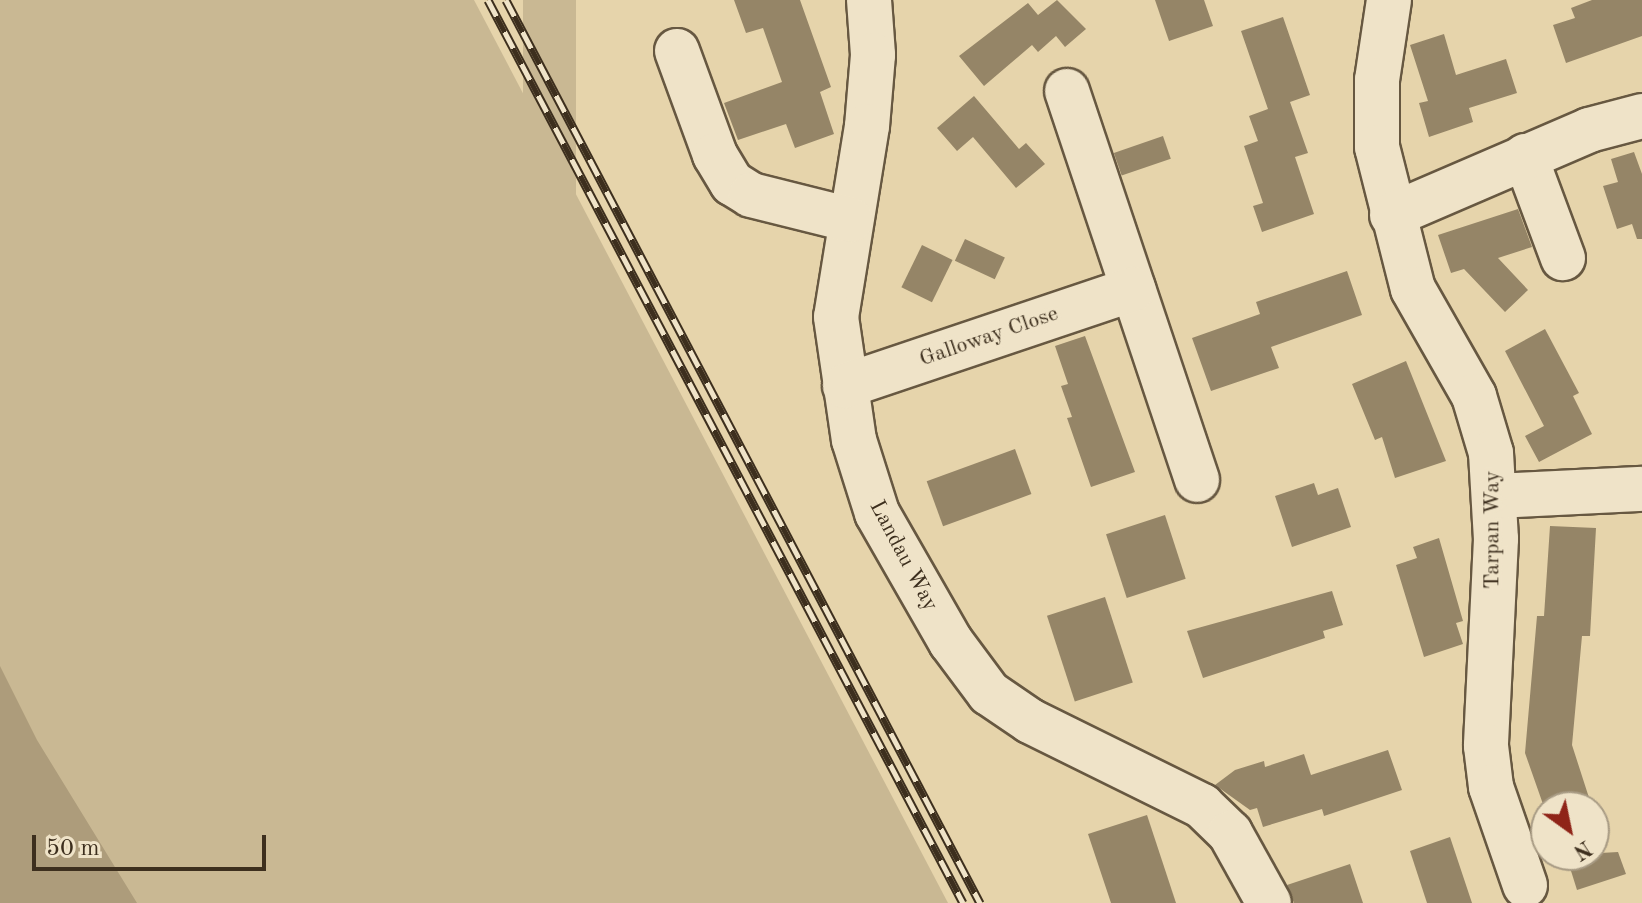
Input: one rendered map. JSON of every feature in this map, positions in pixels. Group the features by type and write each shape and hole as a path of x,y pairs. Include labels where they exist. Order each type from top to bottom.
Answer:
{"street":[{"name":"Landau Way","path":"869,0 873,55 867,126 836,317 854,440 877,513 971,674 1030,721 1202,806 1230,833 1269,903"},
{"name":"Tarpan Way","path":"1389,0 1375,122 1392,215 1413,289 1483,422 1497,496 1486,746 1491,787 1525,885"},
{"path":"677,51 715,155 732,183 751,195 851,220"},
{"path":"1067,91 1197,480"},
{"path":"1392,215 1525,156 1642,116"},
{"path":"1525,156 1563,258"},
{"name":"Galloway Close","path":"845,386 1133,289"},
{"path":"1497,496 1642,489"}],"shaded area":[{"path":"0,0 474,0 948,903 0,903"},
{"path":"523,0 576,0 576,903 523,903"},
{"path":"0,666 37,740 137,903 0,903"}],"building":[{"path":"734,0 800,0 831,87 820,92 834,134 795,148 786,124 738,140 724,103 782,82 763,28 746,33"},
{"path":"1057,0 1086,29 1065,47 1056,36 1038,52 1032,45 984,86 959,56 1028,3 1038,15"},
{"path":"1155,0 1204,0 1213,26 1169,41"},
{"path":"1592,0 1642,0 1642,36 1566,63 1553,25 1575,18 1571,8"},
{"path":"1283,17 1310,95 1290,102 1308,153 1295,157 1314,214 1262,232 1253,206 1263,203 1244,146 1258,141 1249,116 1268,109 1241,31"},
{"path":"1444,34 1456,75 1506,59 1517,93 1469,108 1473,122 1429,137 1419,103 1428,101 1410,45"},
{"path":"974,96 1019,149 1026,143 1045,164 1016,188 973,137 957,151 937,128"},
{"path":"1163,136 1171,159 1122,176 1114,153"},
{"path":"1634,152 1642,174 1642,239 1637,239 1632,224 1617,229 1603,186 1618,182 1611,159"},
{"path":"1518,209 1532,247 1498,258 1528,290 1505,312 1464,269 1451,273 1438,235"},
{"path":"965,239 1005,258 995,279 955,261"},
{"path":"922,245 953,260 932,302 901,287"},
{"path":"1347,271 1362,315 1271,347 1279,368 1211,391 1192,338 1260,314 1256,302"},
{"path":"1545,329 1579,393 1573,396 1592,434 1539,462 1525,436 1544,426 1505,351"},
{"path":"1085,336 1135,472 1091,487 1067,418 1072,417 1061,386 1068,384 1055,346"},
{"path":"1406,361 1446,461 1395,478 1382,437 1375,440 1352,384"},
{"path":"1015,449 1031,494 943,526 927,481"},
{"path":"1314,483 1318,495 1338,488 1351,527 1292,547 1275,496"},
{"path":"1165,515 1186,579 1127,598 1106,534"},
{"path":"1550,526 1596,528 1590,636 1582,636 1572,745 1587,791 1538,791 1525,753 1537,616 1544,616"},
{"path":"1439,538 1463,621 1456,623 1463,644 1424,657 1396,565 1417,558 1413,547"},
{"path":"1332,591 1343,625 1323,631 1325,638 1203,678 1187,631"},
{"path":"1105,597 1133,683 1075,701 1047,616"},
{"path":"1388,750 1402,790 1324,816 1322,809 1263,827 1257,808 1250,810 1215,785 1235,770 1264,761 1265,767 1304,754 1311,775"},
{"path":"1147,815 1176,903 1111,903 1088,834"},
{"path":"1450,837 1472,903 1427,903 1410,851"},
{"path":"1610,852 1618,852 1626,874 1577,890 1571,871 1610,871"},
{"path":"1350,864 1363,903 1294,903 1287,885"}],"railway":[{"path":"488,0 963,903"},
{"path":"506,0 980,903"}]}
